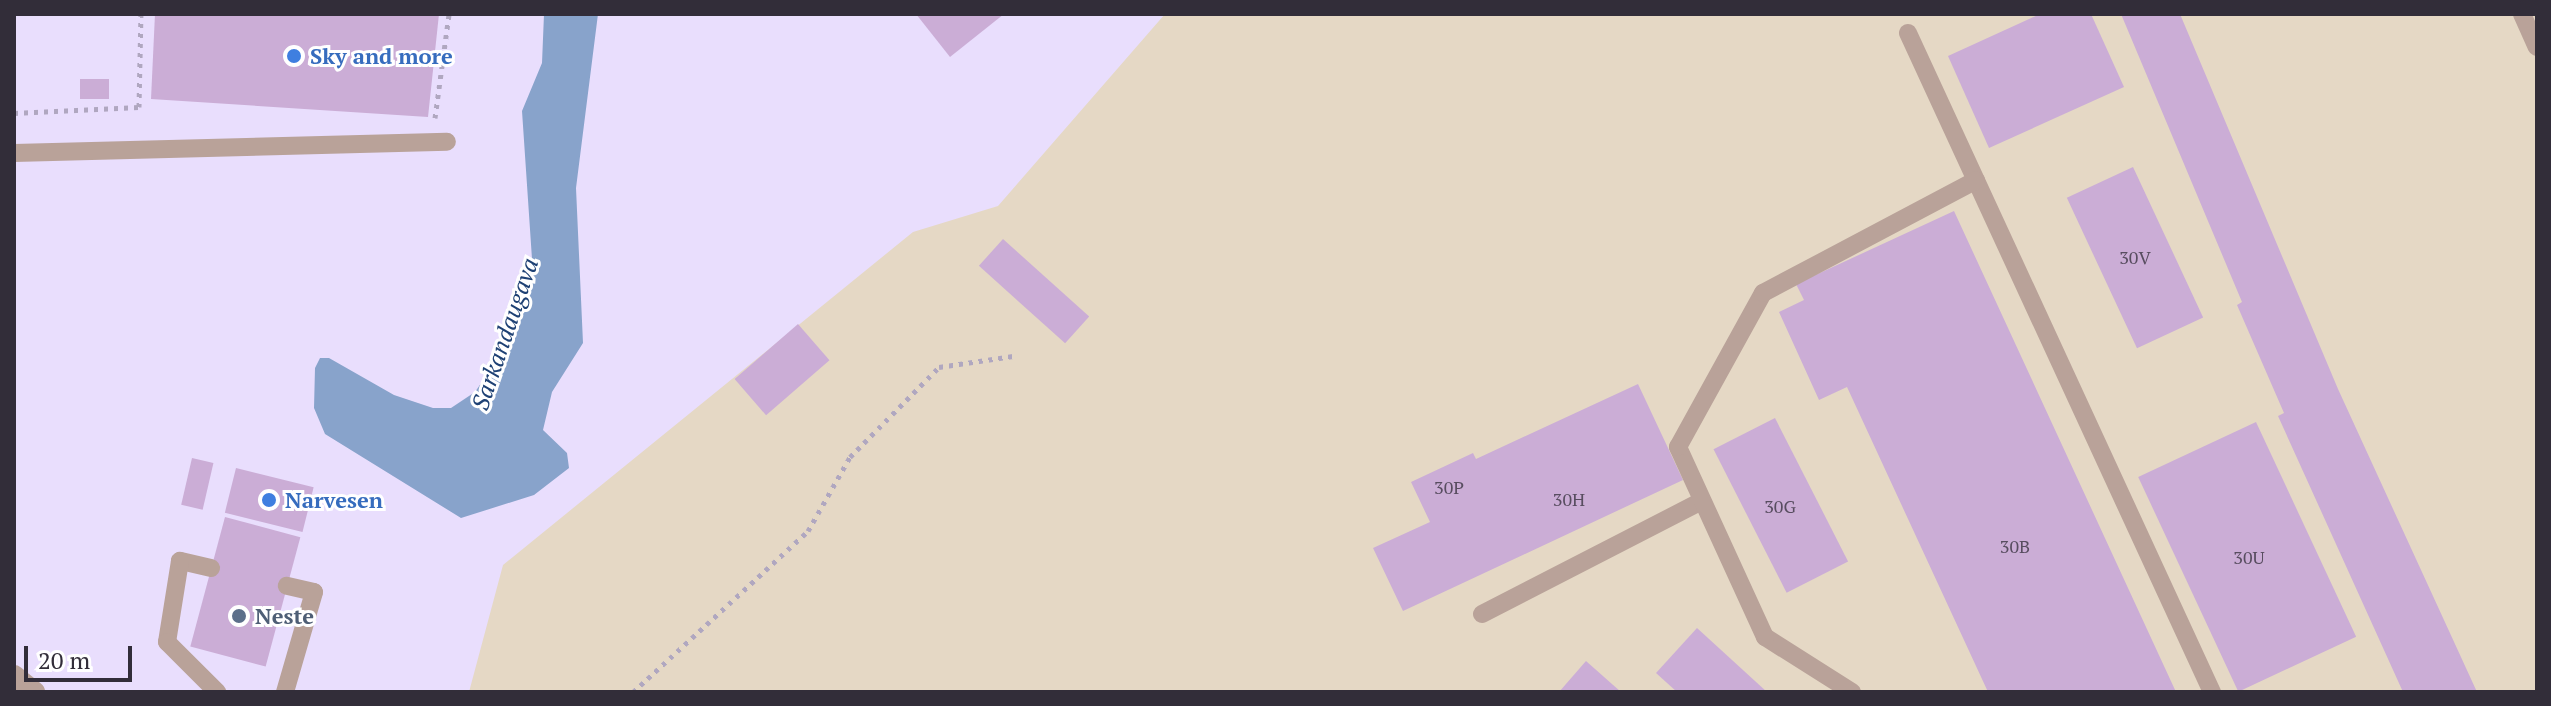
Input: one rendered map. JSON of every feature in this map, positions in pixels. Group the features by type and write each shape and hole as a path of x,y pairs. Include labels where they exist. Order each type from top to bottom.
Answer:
{"street":[{"path":"14,676 34,692"}],"lane":[{"path":"2522,14 2537,47"},
{"path":"1908,33 2212,692"},
{"path":"14,153 439,142"},
{"path":"1852,692 1765,637 1678,447 1763,293 1976,180"},
{"path":"1482,614 1702,501"},
{"path":"211,568 180,561 167,642 217,692"},
{"path":"285,692 314,592 287,586"}],"path":[{"path":"14,113 139,107 141,14"},
{"path":"439,142 449,14"},
{"path":"633,692 808,531 850,457 939,367 1013,356"}],"shaded area":[{"path":"1165,14 2537,14 2537,692 469,692 503,565 913,232 998,206"}],"water":[{"path":"544,14 598,14 576,188 583,343 552,392 543,430 567,453 569,468 534,495 461,518 325,434 314,408 315,368 320,358 329,358 394,395 433,408 451,408 475,392 502,353 532,259 522,111 542,63"}],"building":[{"name":"Sky and more","path":"155,14 439,14 428,117 151,99"},
{"path":"916,14 1004,14 950,57"},
{"path":"2040,14 2091,14 2124,87 1989,148 1948,56"},
{"path":"2121,14 2180,14 2338,389 2477,692 2403,692 2278,416 2284,413 2237,305 2242,302"},
{"path":"80,79 109,79 109,99 80,99"},
{"path":"2133,167 2203,317 2137,348 2067,198"},
{"path":"1954,211 2176,692 1988,692 1847,387 1819,400 1779,312 1804,300 1796,284"},
{"path":"1003,239 1089,317 1065,343 979,266"},
{"path":"798,324 829,360 766,415 735,379"},
{"path":"1638,384 1683,480 1403,611 1373,548 1430,522 1411,482 1473,453 1476,459"},
{"path":"1775,418 1848,561 1787,593 1714,449"},
{"path":"2256,422 2356,637 2238,692 2138,477"},
{"path":"192,458 213,463 203,510 181,505"},
{"name":"Narvesen","path":"236,468 314,487 302,532 225,513"},
{"name":"Neste","path":"225,517 300,537 266,667 190,646"},
{"path":"1697,628 1767,692 1677,692 1656,673"},
{"path":"1586,661 1621,692 1559,692"}],"place":[{"name":"Sky and more","path":"294,56"},
{"name":"Narvesen","path":"269,500"},
{"name":"Neste","path":"239,616"}],"water label":[{"name":"Sarkandaugava","path":"505,334"}]}
